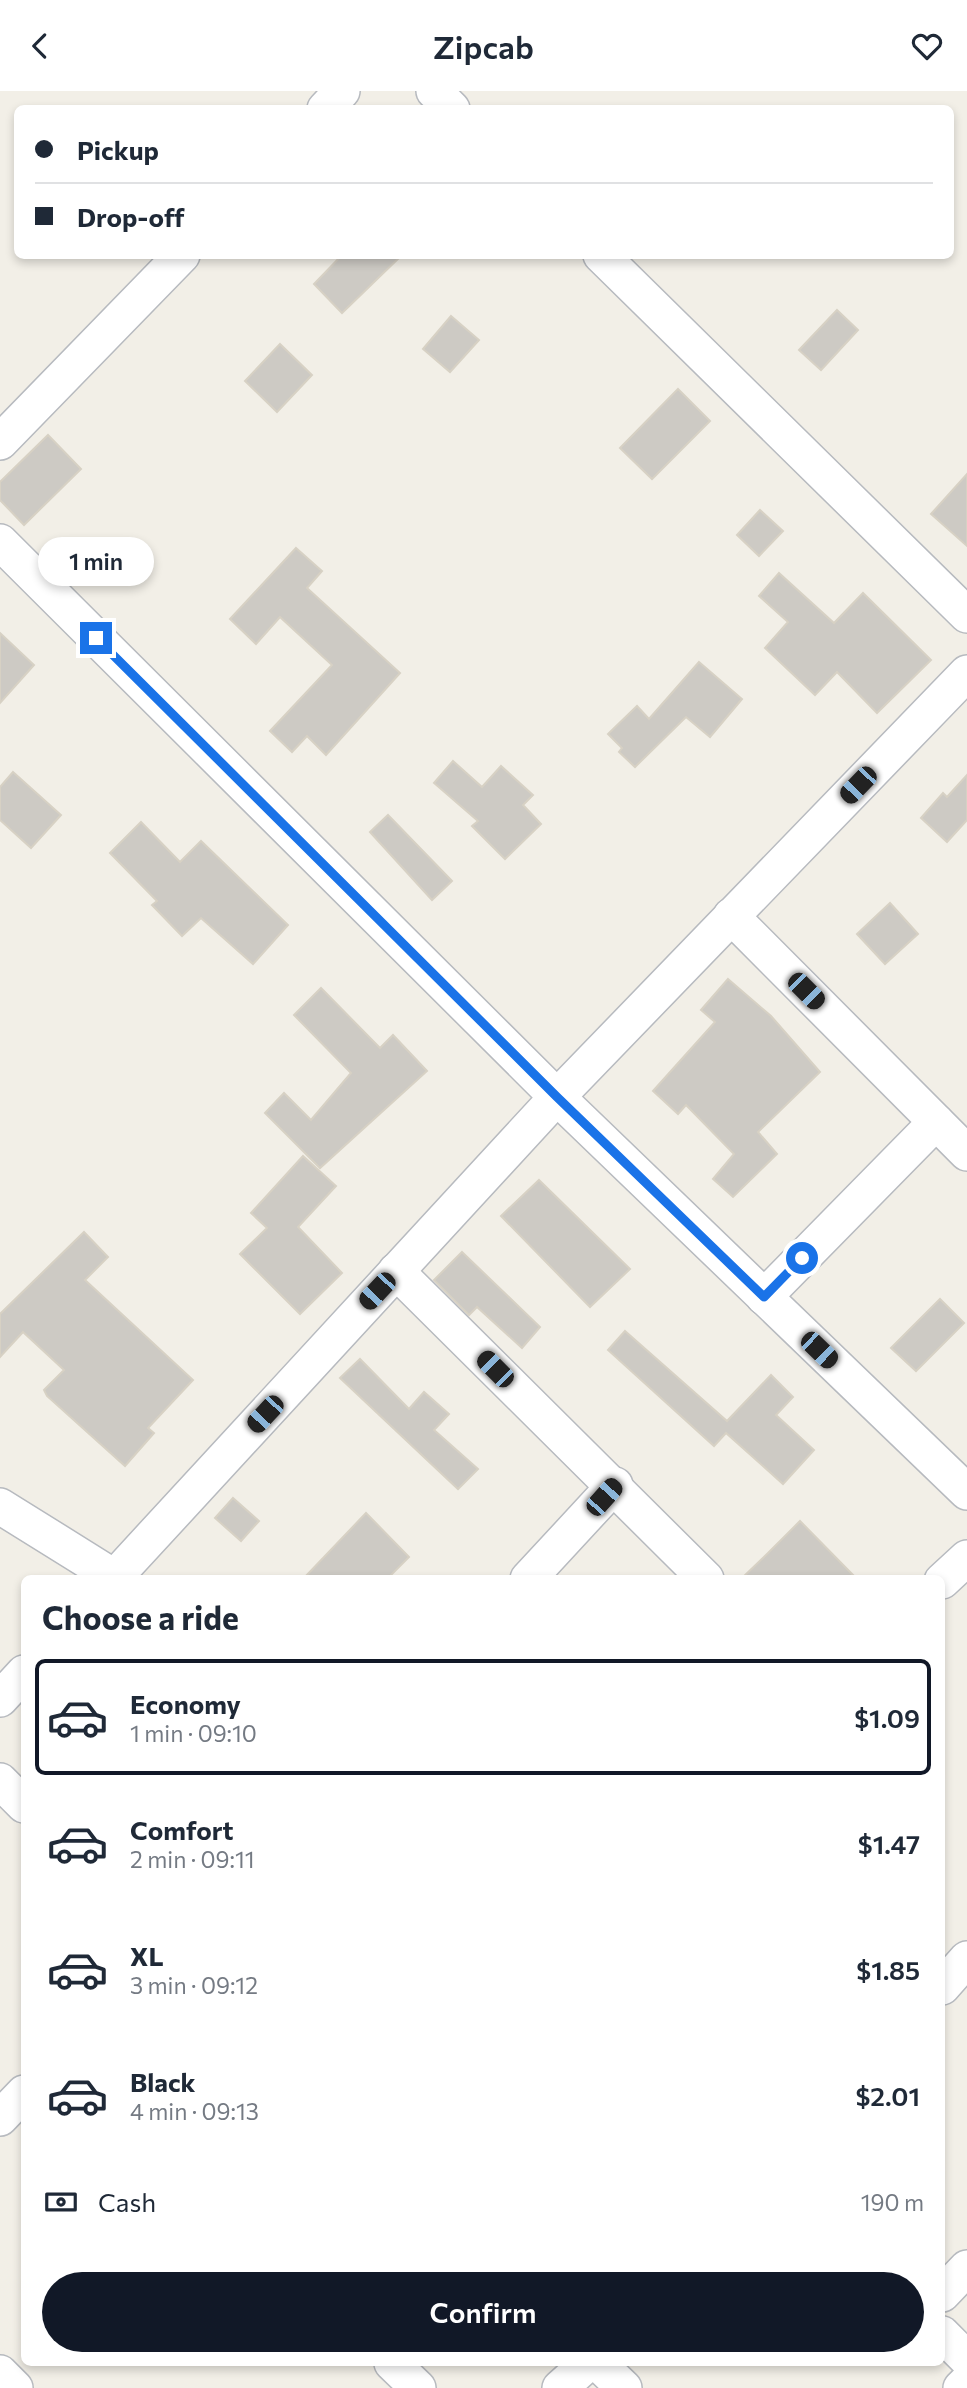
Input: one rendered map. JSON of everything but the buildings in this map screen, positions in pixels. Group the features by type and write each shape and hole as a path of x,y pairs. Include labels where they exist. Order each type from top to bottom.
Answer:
{"street":[{"path":"329,105 342,91"},
{"path":"434,91 448,105"},
{"path":"0,442 178,259"},
{"path":"605,259 967,615"},
{"path":"0,542 557,1097 967,1492"},
{"path":"118,1575 557,1097 967,673"},
{"path":"731,916 967,1153"},
{"path":"764,1297 936,1122"},
{"path":"396,1271 702,1575"},
{"path":"532,1575 615,1486"},
{"path":"0,1506 110,1575"},
{"path":"945,1578 967,1558"},
{"path":"0,1699 21,1676"},
{"path":"0,1781 21,1802"},
{"path":"945,1984 967,1959"},
{"path":"0,2118 21,2096"},
{"path":"945,2291 967,2268"},
{"path":"945,2337 967,2359"},
{"path":"395,2366 418,2388"},
{"path":"560,2388 585,2366"},
{"path":"601,2366 624,2388"},
{"path":"0,2373 15,2388"},
{"path":"961,2388 967,2382"}],"route":[{"path":"96,638 557,1097 764,1297 802,1258"}]}
